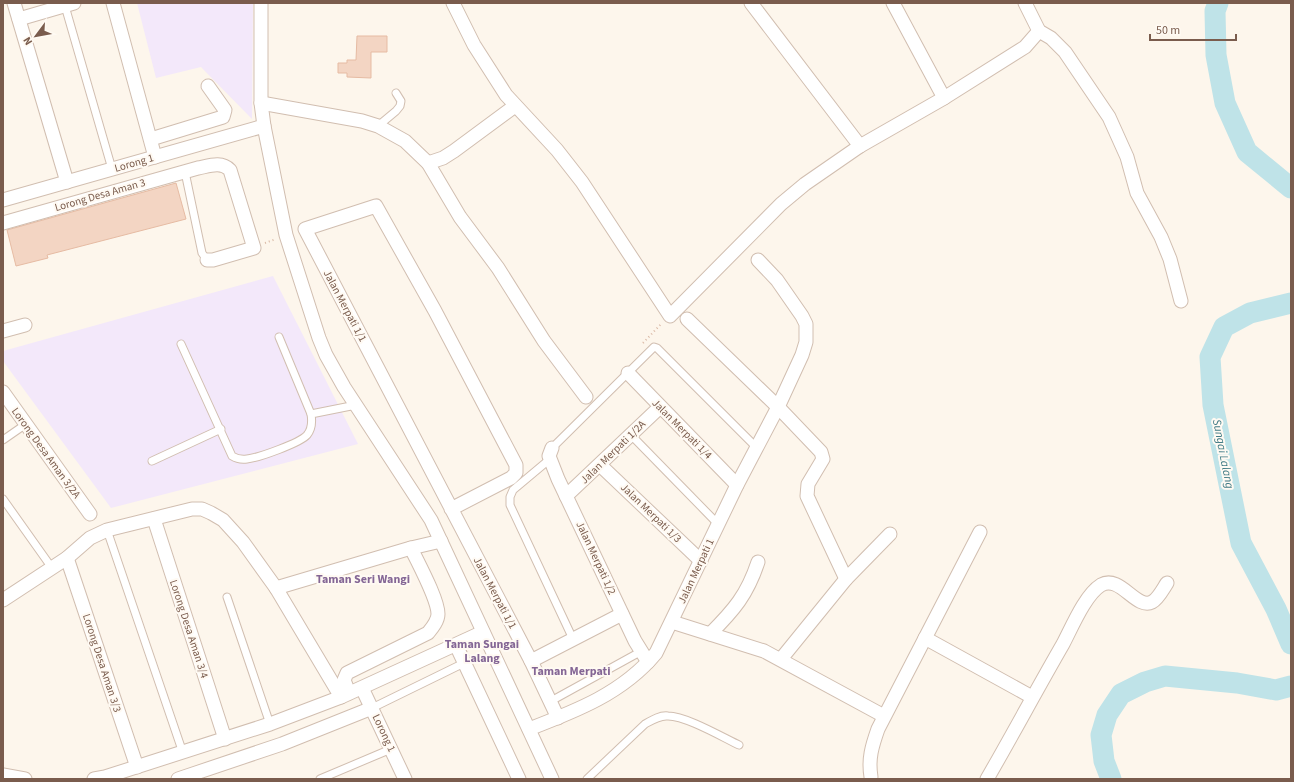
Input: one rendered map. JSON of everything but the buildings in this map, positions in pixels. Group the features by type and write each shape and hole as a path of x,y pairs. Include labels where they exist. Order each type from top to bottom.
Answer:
{"street":[{"path":"14,3 67,182"},
{"path":"113,3 155,157"},
{"path":"261,3 261,103 264,126 286,235 326,355 356,405 422,505 441,541 552,779"},
{"path":"453,3 474,45 506,95 557,150 582,182 670,316 781,204 805,184 860,146 944,98 1025,46 1039,31"},
{"path":"751,3 860,146"},
{"path":"893,3 944,98"},
{"path":"1025,3 1039,31 1051,38 1065,52 1109,117 1127,156 1137,193 1161,237 1174,272 1182,300"},
{"path":"19,19 69,4"},
{"path":"151,140 223,117 225,110 208,86"},
{"path":"261,103 341,116 378,126 406,141 428,163 460,217 498,268 544,341 586,397"},
{"path":"428,163 443,158 454,151 515,106"},
{"name":"Lorong 1","path":"3,198 67,182 264,126"},
{"path":"192,146 198,168"},
{"name":"Lorong Desa Aman 3","path":"3,223 198,168 219,164 226,165 230,170 254,248"},
{"path":"286,235 376,206 435,311 516,466 516,473 511,478 451,509"},
{"name":"Jalan Merpati 1/1","path":"305,229 531,661 558,718"},
{"path":"207,260 214,260 254,248"},
{"name":"Jalan Merpati 1","path":"529,729 558,718 604,697 636,674 660,647 737,485 778,408 802,355 807,332 802,316 777,280 758,260"},
{"path":"687,319 821,452 823,459 808,484 807,496 846,579"},
{"path":"3,331 25,325"},
{"name":"Jalan Merpati 1/4","path":"628,373 737,485"},
{"name":"Lorong Desa Aman 3/2A","path":"3,392 90,514"},
{"name":"Jalan Merpati 1/2A","path":"566,496 660,407"},
{"name":"Jalan Merpati 1/2","path":"551,453 566,496 640,652 648,662"},
{"name":"Jalan Merpati 1/3","path":"600,465 701,560"},
{"path":"3,599 67,558 90,538 108,530 192,509 202,509 223,520 243,542 276,588 345,695"},
{"name":"Lorong Desa Aman 3/4","path":"154,519 225,739"},
{"path":"871,777 869,763 878,729 980,532"},
{"path":"781,659 846,579 890,534"},
{"path":"276,588 411,548 441,541"},
{"path":"345,695 344,680 347,673 428,633 434,626 438,614 434,600 411,548"},
{"name":"Lorong Desa Aman 3/3","path":"67,558 137,767"},
{"path":"710,634 736,608 747,589 758,562"},
{"path":"987,779 1086,602 1101,585 1109,583 1116,585 1147,604 1154,601 1167,583"},
{"path":"531,661 622,614"},
{"path":"672,622 724,637 781,659 867,709 884,716"},
{"path":"94,779 137,767 270,724 362,688 483,632"},
{"path":"925,638 1032,697"},
{"path":"456,645 519,779"},
{"name":"Lorong 1","path":"362,688 405,779"},
{"path":"178,779 282,744 372,708"},
{"path":"3,775 25,779"}],"lane":[{"path":"69,4 112,169"},
{"path":"378,126 400,106 401,101 396,93"},
{"path":"184,172 202,252 207,260"},
{"path":"181,344 232,456 239,460 248,459 298,442 308,434 312,422 311,414 279,337"},
{"path":"573,640 510,505 510,497 513,490 654,347 657,348 756,448"},
{"path":"311,414 356,405"},
{"path":"3,440 26,424"},
{"path":"152,461 220,429"},
{"path":"631,435 718,524"},
{"path":"3,499 52,568"},
{"path":"108,530 183,752"},
{"path":"226,597 270,724"},
{"path":"551,701 640,652"},
{"path":"372,708 464,662"},
{"path":"587,779 645,724 656,718 668,716 682,719 739,745"},
{"path":"320,779 390,749"}],"path":[{"path":"254,248 286,235"}],"shaded area":[{"path":"137,3 253,3 252,119 201,67 156,78"},
{"path":"273,276 358,444 111,508 3,361 3,351"}],"waterway":[{"name":"Sungai Lalang","path":"1218,3 1215,11 1216,55 1225,103 1247,152 1291,188"},
{"name":"Sungai Lalang","path":"1291,303 1250,313 1224,327 1210,357 1213,405 1241,543 1276,609 1291,644"},
{"name":"Sungai Lalang","path":"1111,779 1104,761 1101,735 1107,715 1121,694 1145,682 1165,676 1237,683 1276,690 1291,686"}],"district":[{"name":"Taman Seri Wangi","path":"363,579"},
{"name":"Taman Sungai Lalang","path":"482,651"},
{"name":"Taman Merpati","path":"571,671"}]}
